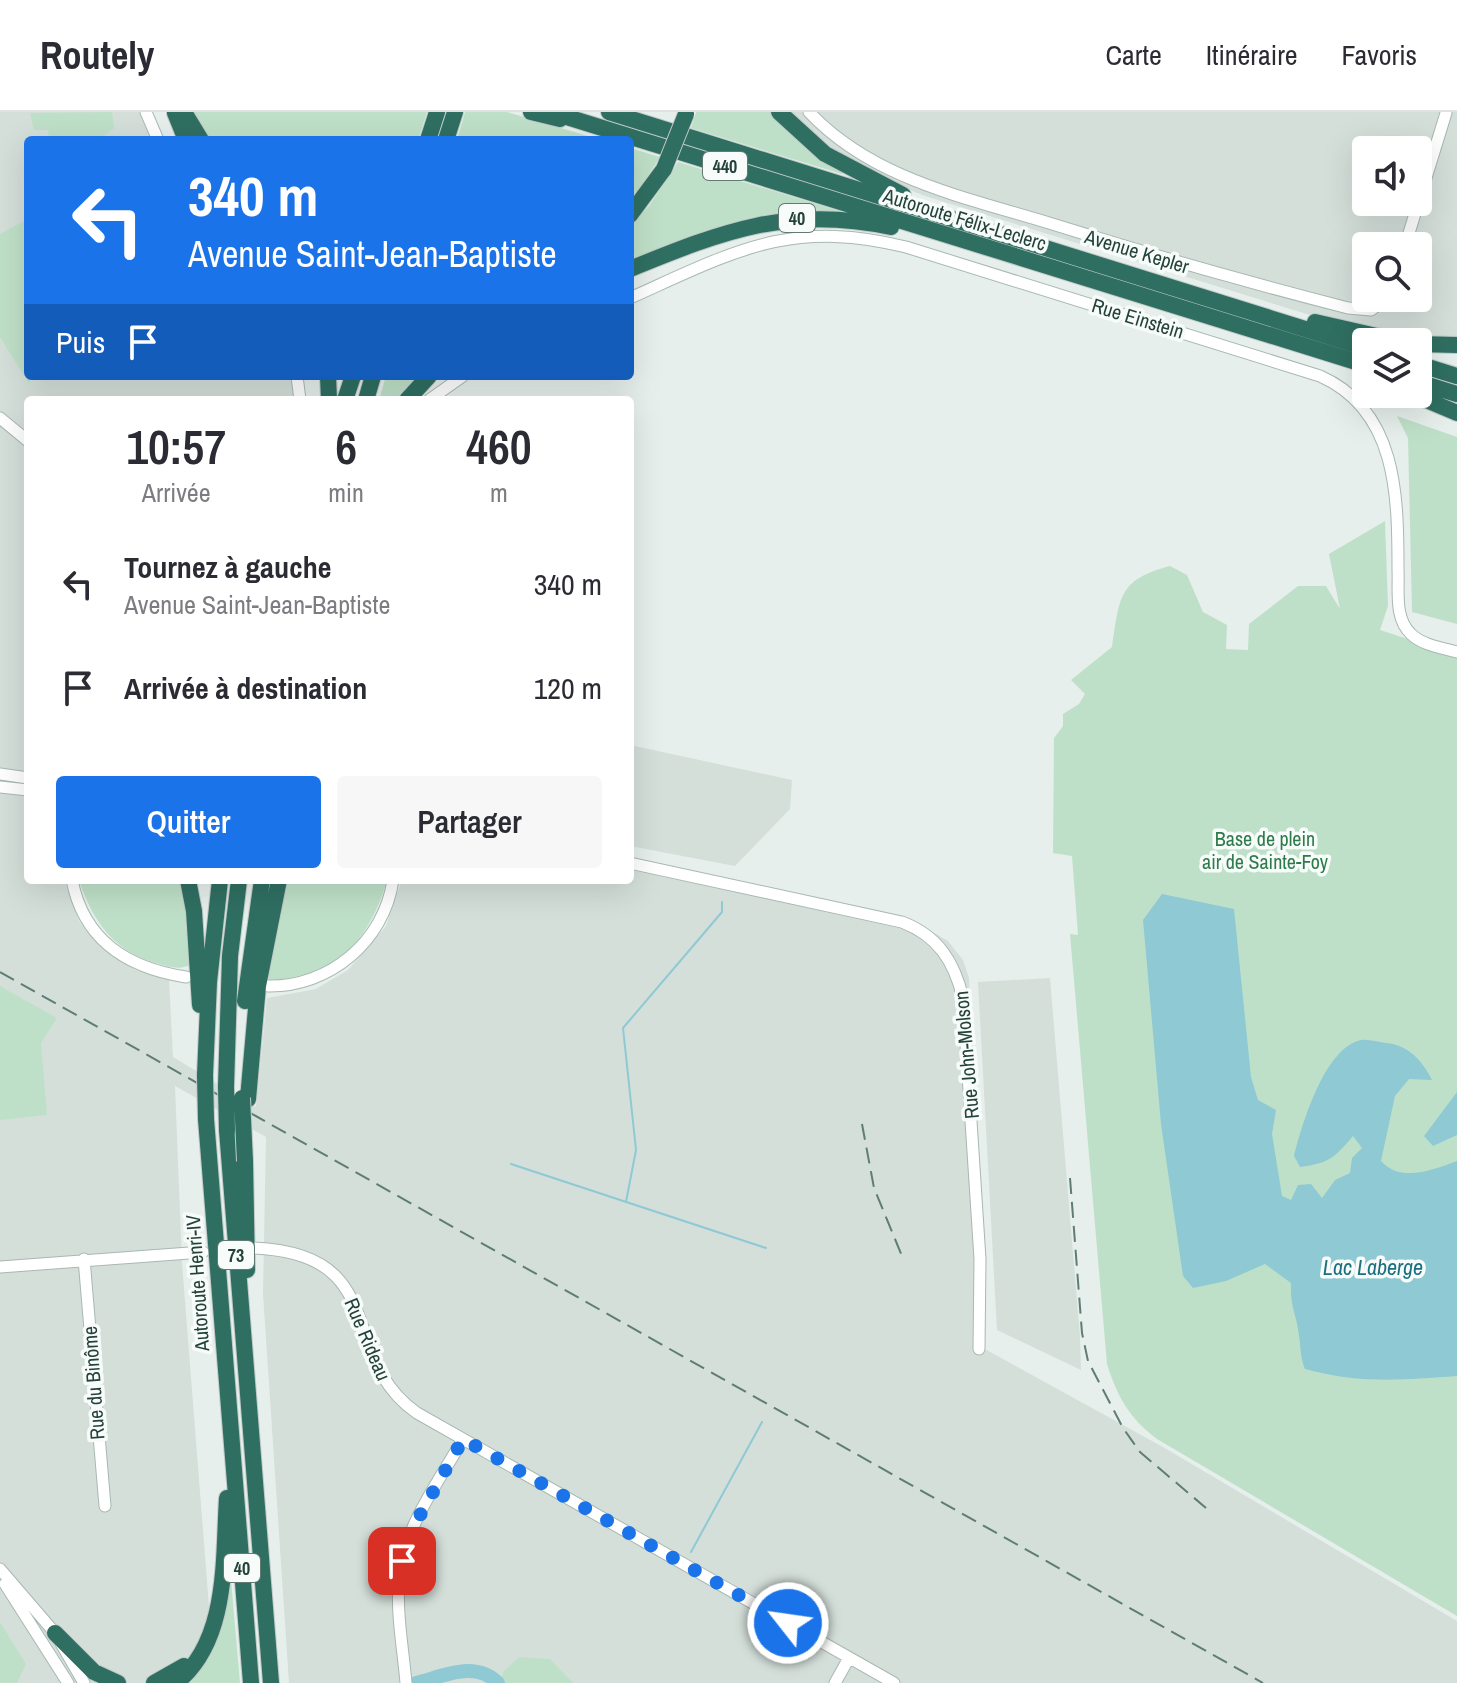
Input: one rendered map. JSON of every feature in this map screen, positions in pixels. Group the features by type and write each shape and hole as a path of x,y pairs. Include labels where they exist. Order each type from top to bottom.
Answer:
{"highway":[{"path":"175,112 184,136"},
{"path":"184,112 199,136"},
{"path":"429,136 437,112"},
{"path":"447,136 455,112"},
{"path":"531,112 593,126"},
{"name":"Autoroute Félix-Leclerc","path":"551,112 626,136"},
{"name":"Autoroute Félix-Leclerc","path":"609,112 1352,344"},
{"path":"779,112 806,139 836,160 957,220"},
{"path":"634,210 664,169 686,113"},
{"name":"Autoroute Félix-Leclerc","path":"634,139 1352,361"},
{"name":"40","path":"634,267 731,230 786,219 849,219 971,242"},
{"path":"1249,312 1352,330"},
{"path":"1432,344 1457,345"},
{"path":"1301,345 1352,369"},
{"path":"1432,368 1457,376"},
{"path":"411,396 425,380"},
{"path":"1432,386 1457,394"},
{"path":"1432,402 1457,413"},
{"path":"189,884 194,911 205,1046"},
{"name":"Autoroute Henri-IV","path":"220,884 205,1046 206,1119 230,1452 251,1683"},
{"name":"Autoroute Henri-IV","path":"239,884 230,956 227,1130 271,1683"},
{"name":"40","path":"247,1380 246,996 261,884"},
{"path":"245,1099 258,986 278,884"},
{"path":"176,1683 201,1657 214,1622 221,1589 230,1452"},
{"path":"154,1683 188,1663 214,1622"},
{"path":"55,1633 94,1672 118,1683"}],"street":[{"path":"146,112 156,136"},
{"name":"Avenue Kepler","path":"809,112 861,156 926,185 1190,267 1352,308"},
{"path":"1410,232 1449,114"},
{"name":"Rue Einstein","path":"634,296 761,242 798,236 846,235 906,247 1314,373 1357,399 1381,434 1391,477 1399,607 1404,625 1416,638 1457,652"},
{"path":"435,396 457,380"},
{"path":"0,418 24,438"},
{"path":"0,774 24,777"},
{"path":"0,787 24,790"},
{"name":"Rue John-Molson","path":"634,864 902,922 922,931 950,958 963,998 980,1259 979,1349"},
{"path":"73,884 86,920 114,952 144,969 186,977"},
{"path":"268,986 306,982 324,975 353,955 379,921 392,884"},
{"name":"Rue Rideau","path":"254,1248 296,1252 312,1258 334,1274 358,1309 378,1369 392,1394 417,1413 894,1683"},
{"path":"0,1267 203,1252"},
{"name":"Rue du Binôme","path":"84,1259 105,1506"},
{"path":"406,1683 399,1589 402,1561 414,1526 463,1439"},
{"path":"0,1569 55,1633 84,1683"},
{"path":"0,1577 39,1632 68,1683"},
{"path":"835,1683 849,1658"}],"shaded area":[{"path":"0,112 146,112 156,136 24,136 24,380 298,380 300,396 24,396 24,884 65,884 79,921 95,941 135,970 169,980 173,1057 256,1107 267,998 316,989 348,970 386,926 401,884 634,884 634,870 911,919 948,941 963,960 969,978 983,1348 1163,1447 1457,1621 1457,1683 289,1683 263,1294 266,1137 175,1086 182,1263 215,1683 0,1683"},
{"path":"788,112 1457,112 1457,339 1432,338 1432,328 1365,328 1313,316 925,196 882,179 826,147"},
{"path":"634,746 792,780 790,809 735,866 634,847"},
{"path":"1050,978 1081,1370 997,1330 978,982"}],"green space":[{"path":"112,112 114,128 104,136 49,136 48,130 34,130 30,113"},
{"path":"192,112 427,112 419,136 206,136"},
{"path":"465,112 507,112 588,136 458,136"},
{"path":"696,112 773,112 843,170 842,174 691,128"},
{"path":"634,149 660,157 634,198"},
{"path":"678,162 836,210 835,213 761,217 735,222 634,263 634,222 649,206"},
{"path":"24,221 24,376 0,337 0,234"},
{"path":"385,380 418,380 404,396 380,396"},
{"path":"1397,416 1457,437 1457,624 1412,612 1408,438"},
{"name":"Base de plein air de Sainte-Foy","path":"1385,521 1388,606 1380,630 1457,655 1457,1616 1157,1439 1139,1423 1120,1396 1107,1364 1070,934 1078,935 1072,856 1053,853 1054,738 1063,726 1063,714 1079,704 1085,694 1071,680 1112,647 1120,604 1130,585 1153,571 1170,566 1187,575 1203,612 1227,625 1226,649 1248,650 1249,624 1298,586 1326,586 1340,609 1329,554"},
{"path":"81,884 182,884 188,910 190,965 171,967 129,952 107,933"},
{"path":"283,884 386,884 370,922 359,939 331,963 313,972 269,980 269,948"},
{"path":"0,986 57,1018 41,1043 47,1115 0,1120"},
{"path":"231,1580 240,1683 185,1683 215,1643"},
{"path":"0,1622 26,1664 17,1683 0,1683"},
{"path":"519,1657 550,1659 573,1683 500,1683 503,1672"}],"water":[{"name":"Lac Laberge","path":"1162,894 1234,909 1251,1077 1258,1100 1276,1110 1272,1134 1282,1196 1291,1200 1298,1185 1311,1184 1322,1198 1335,1180 1350,1173 1352,1158 1362,1148 1353,1136 1336,1154 1318,1164 1300,1167 1294,1156 1317,1089 1336,1057 1348,1046 1361,1040 1394,1044 1414,1055 1428,1073 1432,1080 1409,1079 1395,1096 1381,1161 1398,1172 1417,1173 1457,1161 1457,1376 1362,1379 1305,1369 1291,1283 1265,1264 1226,1281 1193,1288 1183,1276 1161,1124 1143,920"},
{"path":"1457,1092 1457,1135 1433,1146 1424,1136"}],"waterway":[{"path":"626,1202 636,1150 623,1028 722,912 722,902"},
{"path":"511,1164 766,1248"},
{"path":"691,1552 762,1422"},
{"path":"416,1683 469,1671 489,1676 498,1683"}],"railway":[{"path":"0,972 1263,1683"},
{"path":"862,1124 874,1188 902,1256"},
{"path":"1070,1178 1082,1333 1088,1361 1123,1428 1140,1452 1206,1508"}],"route":[{"path":"402,1561 414,1526 463,1439 788,1623"}]}
